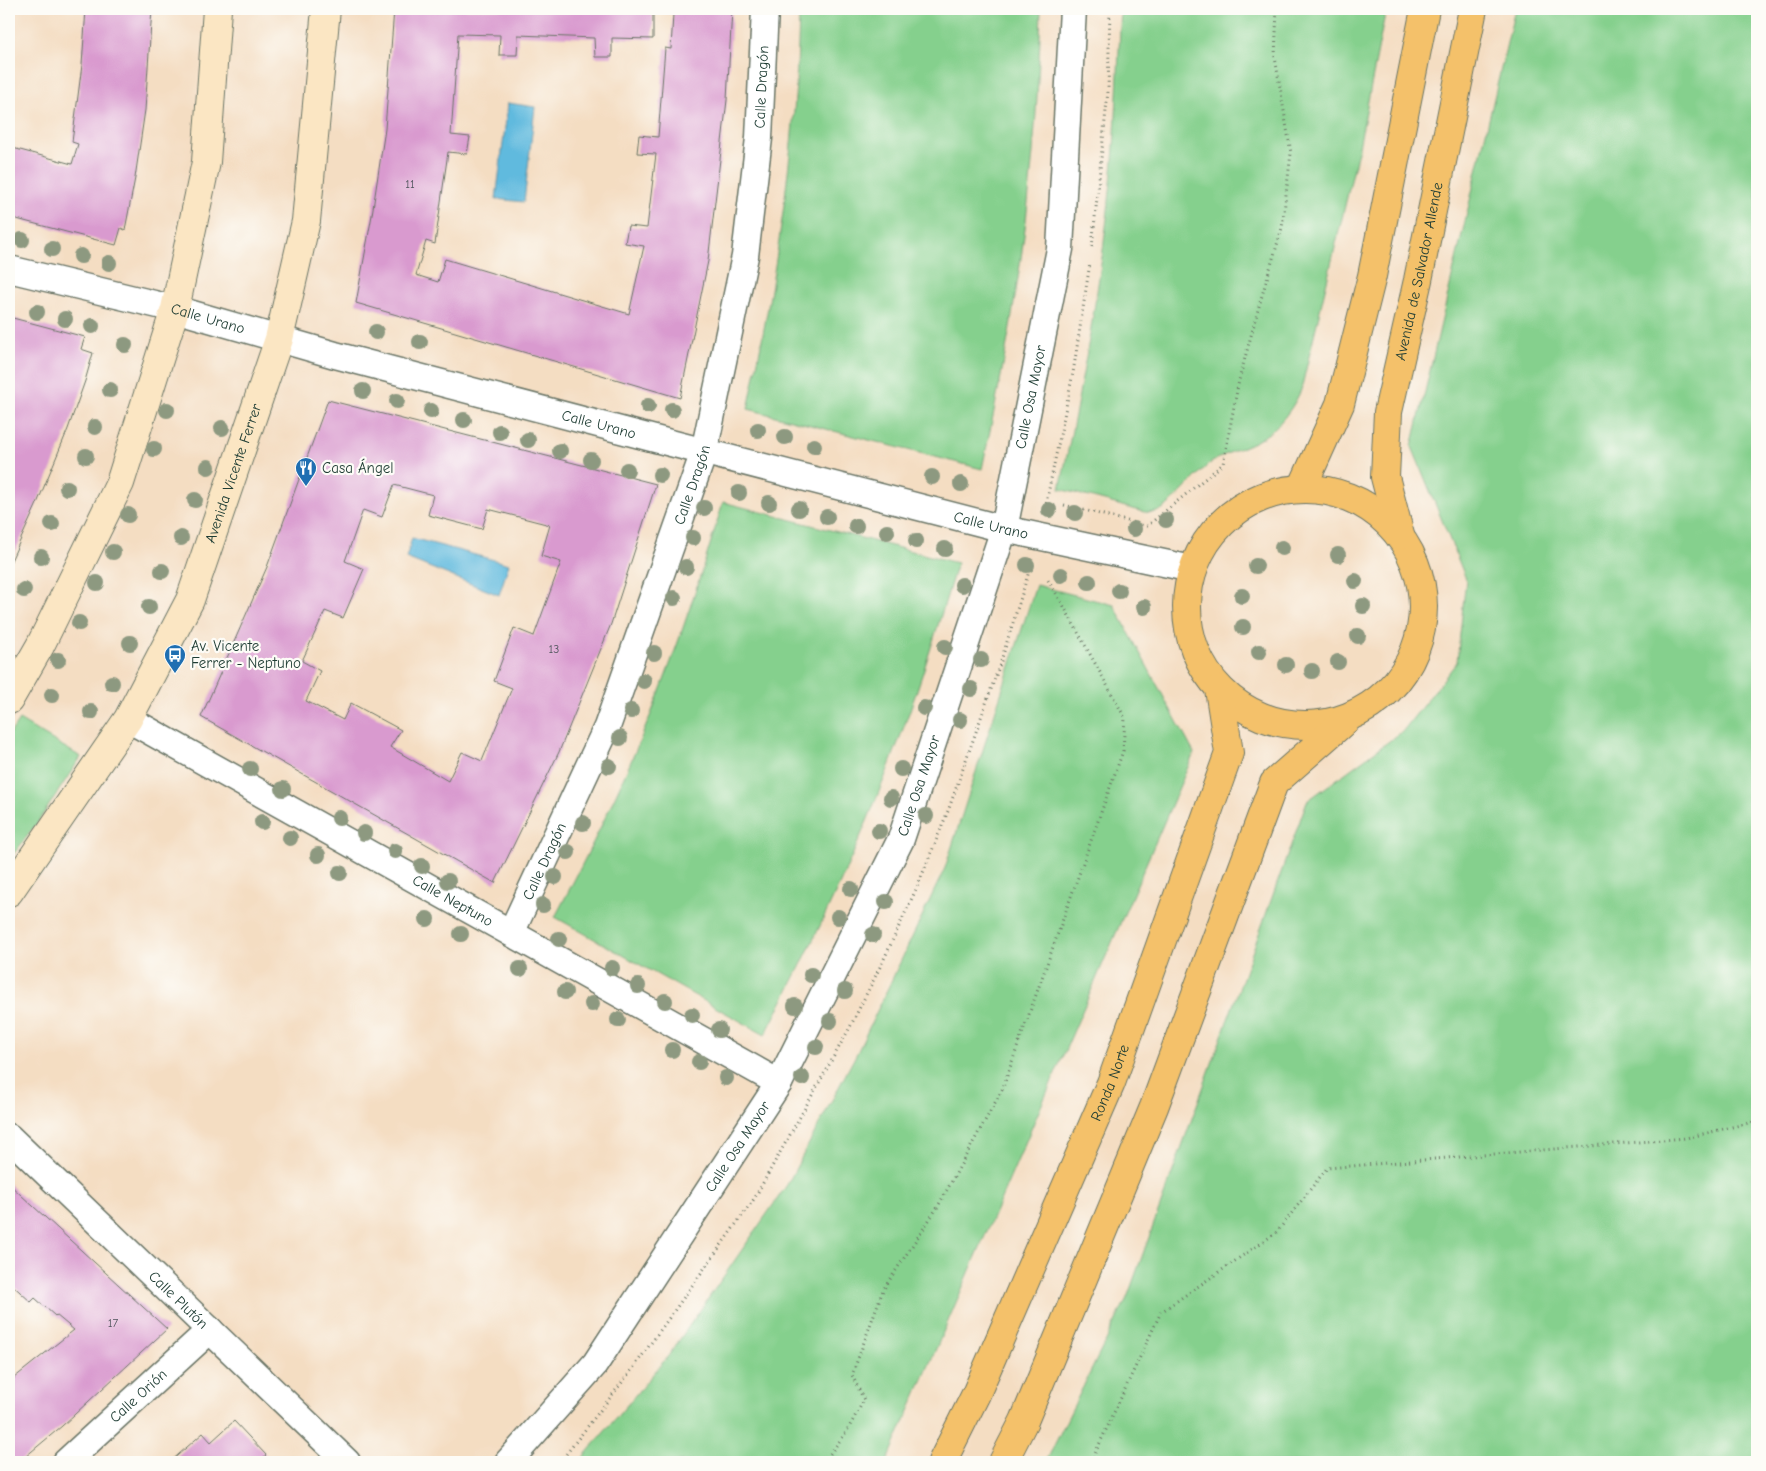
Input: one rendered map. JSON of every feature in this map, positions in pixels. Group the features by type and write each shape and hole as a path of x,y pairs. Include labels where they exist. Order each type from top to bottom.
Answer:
{"main road":[{"path":"9,700 40,646 120,483 175,310 206,162 217,9"},
{"name":"Avenida Vicente Ferrer","path":"9,892 128,719 190,600 279,339 306,221 326,9"},
{"path":"1302,488 1340,404 1372,276 1425,9"},
{"name":"Avenida de Salvador Allende","path":"1400,535 1386,477 1388,412 1418,280 1473,9"},
{"path":"1003,1462 1024,1420 1154,1107 1274,783 1347,719 1379,701 1404,674 1420,640 1425,604 1418,567 1400,535 1373,509 1339,493 1302,488 1266,494 1234,511 1208,537 1192,569 1186,601 1189,633 1200,663 1219,689 1247,711 1279,723 1313,726 1347,719"},
{"name":"Ronda Norte","path":"942,1462 976,1394 1111,1083 1228,753 1219,689"}],"street":[{"name":"Calle Dragón","path":"511,933 607,727 704,452 745,256 760,138 765,9"},
{"name":"Calle Osa Mayor","path":"508,1462 595,1364 779,1083 901,840 1004,529 1060,249 1073,9"},
{"name":"Calle Urano","path":"9,269 175,310 704,452 1004,529 1192,569"},
{"name":"Calle Neptuno","path":"128,719 779,1083"},
{"name":"Calle Plutón","path":"9,1137 347,1462"},
{"name":"Calle Orión","path":"66,1462 210,1330"}],"path":[{"path":"1064,505 1147,526 1223,464 1239,380 1260,299 1282,228 1291,153 1275,57 1277,9"},
{"path":"824,1462 848,1431 864,1400 852,1375 883,1290 937,1208 1002,1090 1123,752 1125,718 1046,577"},
{"path":"1091,1462 1161,1312 1277,1232 1327,1168 1686,1138 1757,1121"}],"green space":[{"path":"799,9 1041,9 1036,117 1021,261 1008,340 982,469 748,409 776,260 783,210 794,110"},
{"path":"1121,9 1386,9 1359,147 1301,390 1280,423 1270,432 1256,441 1216,459 1175,499 1156,512 1139,511 1060,489 1083,371 1103,252 1114,152"},
{"path":"1515,9 1757,9 1757,1462 1046,1462 1127,1298 1307,801 1403,731 1457,662 1466,579 1412,447"},
{"path":"723,502 957,563 917,690 872,809 821,923 765,1035 555,917 606,817 651,714 690,608"},
{"path":"1036,585 1114,605 1194,753 887,1462 579,1462 669,1355 787,1185 858,1051 945,868"},
{"path":"19,720 81,757 38,822 9,860 9,735"}],"water":[{"path":"508,103 535,107 524,202 496,199"},
{"path":"412,538 509,564 499,595 406,558"}],"building":[{"path":"86,9 152,9 145,110 135,178 125,230 121,228 116,245 9,217 9,147 72,164 78,144 72,142 82,65"},
{"path":"394,9 732,9 727,100 708,261 680,398 356,303 385,129","holes":["653,12 673,14 671,49 665,48 658,137 639,135 637,153 656,154 647,228 628,226 625,243 644,246 629,314 445,259 438,282 416,275 426,241 435,244 448,152 467,154 470,137 451,135 458,34 500,35 499,55 517,55 518,35 594,38 595,57 612,57 612,38 653,39"]},
{"path":"9,317 85,337 81,349 93,353 68,429 9,565"},
{"path":"328,400 656,484 611,624 559,752 495,883 201,717 267,567","holes":["394,485 433,495 428,515 482,529 488,509 550,525 541,556 561,562 534,636 514,628 494,681 512,688 482,761 462,752 448,781 390,747 401,730 351,703 343,720 306,701 320,671 302,661 325,611 343,618 364,569 345,561 363,510 382,517"]},
{"path":"9,1184 167,1329 62,1426 19,1462 9,1462 9,1382 74,1330 35,1298 31,1302 9,1282"},
{"path":"234,1421 266,1455 259,1462 170,1462 203,1433 211,1442"}],"place":[{"name":"Casa Ángel","path":"306,487"},
{"name":"Av. Vicente Ferrer - Neptuno","path":"175,674"}]}
